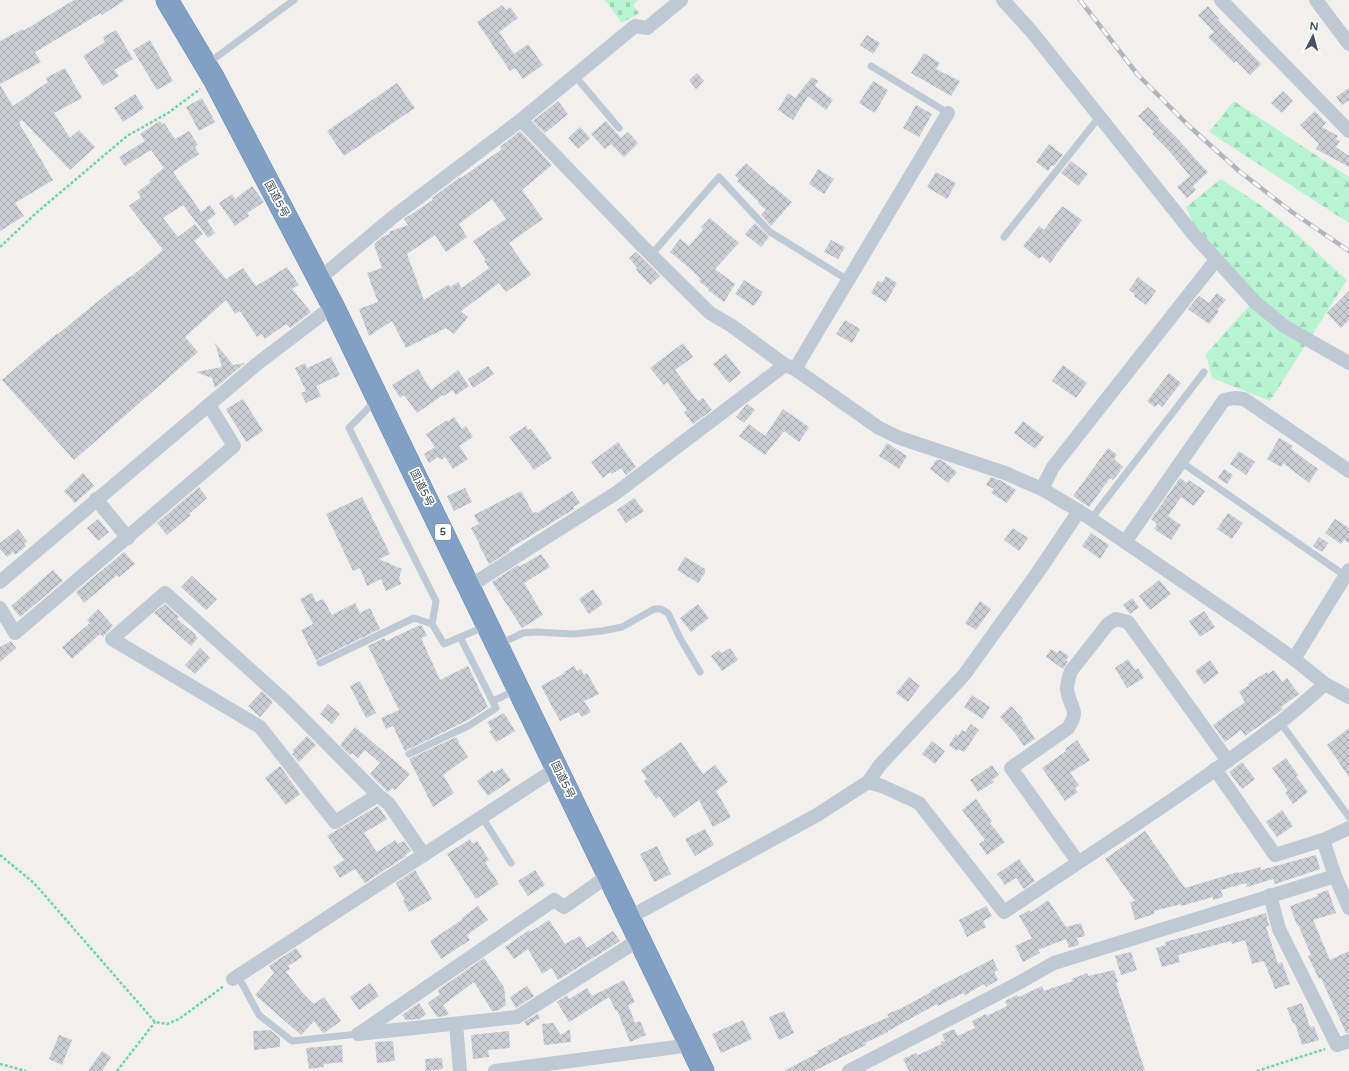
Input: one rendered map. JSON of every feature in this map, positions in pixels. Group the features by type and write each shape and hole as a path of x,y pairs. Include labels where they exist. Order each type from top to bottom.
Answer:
{"highway":[{"name":"国道5号","path":"167,0 210,72 333,306 470,586 703,1071"}],"street":[{"path":"319,279 394,217 521,120 635,26 647,28 681,0"},
{"path":"1003,0 1032,32 1190,229 1255,302 1284,326 1349,363"},
{"path":"1221,0 1349,131"},
{"path":"1316,0 1349,44"},
{"path":"470,586 616,493 790,367 848,280 948,113"},
{"path":"521,120 651,255 710,312 879,428 900,438 1005,473 1042,489 1085,515 1125,542 1294,659 1325,684 1349,697"},
{"path":"1042,489 1053,467 1216,260"},
{"path":"0,582 257,364 333,306"},
{"path":"1125,542 1224,400 1234,398 1244,399 1349,471"},
{"path":"0,608 15,633 234,446 209,404"},
{"path":"96,500 128,538"},
{"path":"630,917 817,815 868,782 880,765 964,674 1036,576 1085,515"},
{"path":"1294,659 1348,575"},
{"path":"378,795 335,822 260,726 112,639 165,593 287,703 378,795 389,804 424,855"},
{"path":"1078,862 1011,768 1068,728 1074,719 1074,711 1067,690 1071,671 1108,624 1116,619 1128,622 1228,761"},
{"path":"868,782 882,786 919,803 1004,912 1148,817 1228,761 1280,722 1325,684"},
{"path":"235,978 557,768"},
{"path":"1215,769 1275,855 1323,840 1349,828"},
{"path":"1323,840 1335,876 1349,908"},
{"path":"358,1034 554,900 564,906 609,875"},
{"path":"849,1071 1015,985 1054,963 1335,876"},
{"path":"1270,895 1280,929 1343,1043"},
{"path":"358,1034 517,1017 640,939"},
{"path":"456,1024 460,1071"},
{"path":"495,1071 691,1045"}],"lane":[{"path":"210,72 294,0"},
{"path":"870,66 948,113"},
{"path":"574,76 619,128"},
{"path":"1004,236 1100,116"},
{"path":"651,255 719,177 770,232 848,280"},
{"path":"1085,515 1204,372"},
{"path":"378,399 349,428 436,601 432,624"},
{"path":"1181,462 1348,575"},
{"path":"498,645 524,633 536,632 574,634 622,627 654,609 661,609 668,613 680,638 700,672"},
{"path":"320,663 414,618 432,624 444,644 488,625"},
{"path":"410,754 470,725 496,708 460,637"},
{"path":"493,701 519,689"},
{"path":"1280,722 1349,817"},
{"path":"482,817 511,863"},
{"path":"235,978 259,1014 292,1041 358,1034"}],"path":[{"path":"0,247 35,214 127,136 168,113 210,72"},
{"path":"0,855 34,883 155,1022 167,1024 179,1019 235,978"},
{"path":"117,1071 155,1022"},
{"path":"1257,1071 1343,1043"},
{"path":"0,1064 26,1071"}],"green space":[{"path":"605,0 638,0 633,5 639,13 622,23"},
{"path":"1234,101 1349,177 1349,223 1209,132"},
{"path":"1221,179 1259,204 1290,228 1347,280 1270,401 1212,378 1206,354 1257,297 1195,228 1186,207"}],"building":[{"path":"74,0 125,0 102,15 101,13 35,52 41,62 0,84 0,41 23,29 23,31"},
{"path":"502,5 506,10 510,7 518,18 499,32 514,54 528,44 543,65 523,79 515,68 510,71 477,22"},
{"path":"1208,6 1219,19 1218,20 1261,64 1250,75 1236,61 1234,63 1208,37 1214,32 1198,15"},
{"path":"116,30 133,59 114,70 119,76 103,86 83,56 105,42 103,37"},
{"path":"867,35 880,43 873,54 860,45"},
{"path":"150,40 173,81 157,90 133,50"},
{"path":"924,53 940,63 936,69 960,81 951,96 911,73"},
{"path":"65,68 82,98 54,113 70,138 79,130 95,147 70,170 22,120 19,123 53,180 15,203 24,216 0,231 0,85 13,106 48,82 46,78"},
{"path":"697,73 704,81 696,89 689,80"},
{"path":"812,77 818,81 815,86 833,100 826,110 808,96 793,120 778,110 788,93 795,98"},
{"path":"873,81 888,90 875,113 859,103"},
{"path":"397,83 415,108 344,156 327,131"},
{"path":"1349,88 1349,100 1342,105 1336,97"},
{"path":"1283,91 1293,101 1282,113 1271,103"},
{"path":"135,94 144,108 123,122 114,108"},
{"path":"202,98 215,122 199,131 186,107"},
{"path":"558,101 568,114 545,133 533,121"},
{"path":"916,105 932,114 919,137 903,128"},
{"path":"1148,107 1208,172 1193,186 1196,190 1187,198 1177,187 1190,176 1169,151 1152,134 1154,132 1138,116"},
{"path":"1315,111 1326,123 1322,127 1338,136 1336,139 1340,141 1336,147 1349,156 1349,167 1316,149 1319,144 1300,125"},
{"path":"160,121 163,125 164,123 175,139 189,131 198,145 195,147 199,154 173,172 201,212 210,205 216,214 207,221 215,233 208,238 183,205 163,218 178,237 195,224 203,234 194,241 226,279 243,268 256,286 287,267 299,285 292,289 311,312 290,328 286,324 265,339 262,334 257,337 240,311 235,314 226,300 185,337 198,352 74,460 2,380 33,353 118,285 130,276 131,277 163,250 129,206 141,197 137,192 151,182 149,180 164,168 151,150 125,166 119,157 145,141 140,134"},
{"path":"606,121 621,138 628,132 638,143 624,157 611,144 605,149 591,134"},
{"path":"580,127 590,138 578,149 568,138"},
{"path":"520,131 552,165 522,190 543,219 509,243 531,275 506,292 499,283 461,311 468,317 454,334 446,328 406,348 392,321 369,336 359,309 378,302 367,273 382,268 374,244 382,237 390,234 389,232 408,225 404,219 433,200 432,198 460,177 461,178 502,149 500,147","holes":["492,199 506,219 473,241 486,260 484,261 489,268 462,288 458,282 450,287 449,284 424,300 407,254 435,235 446,252 467,237 459,224"]},
{"path":"1049,144 1063,155 1048,171 1036,162"},
{"path":"1071,161 1088,174 1078,186 1061,173"},
{"path":"746,163 772,187 773,186 792,202 771,226 761,215 766,210 737,181 739,179 735,175"},
{"path":"818,169 834,179 824,194 809,184"},
{"path":"936,172 956,183 947,199 927,187"},
{"path":"252,186 264,202 247,213 249,216 235,226 219,203 232,194 235,199"},
{"path":"1062,206 1082,220 1050,263 1042,256 1039,259 1023,246 1039,226 1044,230"},
{"path":"710,218 739,243 715,269 735,284 724,302 708,290 709,289 699,281 701,279 693,271 670,252 680,239 689,246 703,230 701,227"},
{"path":"755,223 769,237 761,247 745,234"},
{"path":"831,240 845,247 838,259 824,252"},
{"path":"636,252 660,276 650,285 636,270 637,268 629,258"},
{"path":"886,276 897,283 886,302 871,293 878,281 882,283"},
{"path":"1138,277 1156,291 1146,305 1129,290"},
{"path":"744,280 763,292 754,306 735,294"},
{"path":"1349,291 1349,320 1341,328 1327,313"},
{"path":"1217,293 1226,300 1217,310 1219,311 1209,324 1188,309 1199,296 1209,303"},
{"path":"845,320 860,329 852,343 836,334"},
{"path":"215,343 233,365 245,363 215,388 212,378 196,372 222,367"},
{"path":"683,343 693,357 675,370 698,401 703,398 712,410 693,424 684,412 687,410 667,382 664,385 650,368"},
{"path":"726,354 741,373 729,383 713,364"},
{"path":"331,357 340,375 316,386 321,396 306,403 301,393 306,391 295,368 305,363 307,368"},
{"path":"1063,365 1087,383 1076,398 1052,381"},
{"path":"488,366 494,374 473,388 468,379"},
{"path":"418,369 431,390 458,370 469,386 456,395 452,390 417,413 404,395 400,398 392,385"},
{"path":"1169,373 1181,383 1162,407 1158,404 1155,407 1147,401"},
{"path":"243,399 263,431 246,442 226,409"},
{"path":"747,404 755,410 744,423 736,417"},
{"path":"783,409 809,427 799,442 784,431 765,455 739,436 749,424 765,436"},
{"path":"454,417 462,429 466,426 473,437 459,446 468,459 453,469 445,457 441,460 438,457 429,463 424,454 435,447 426,434"},
{"path":"1023,421 1044,437 1035,449 1014,433"},
{"path":"526,426 528,430 531,429 552,458 534,470 509,437"},
{"path":"1279,438 1293,446 1291,449 1318,469 1309,483 1283,463 1281,467 1267,459"},
{"path":"618,442 636,467 626,475 621,468 612,474 610,472 603,478 591,462"},
{"path":"887,443 907,456 899,469 879,456"},
{"path":"1108,448 1117,455 1114,459 1123,467 1113,480 1110,478 1089,507 1073,496"},
{"path":"1239,451 1255,462 1246,475 1230,464"},
{"path":"937,459 943,461 957,472 948,483 930,469"},
{"path":"1224,469 1233,475 1227,484 1218,478"},
{"path":"83,473 94,486 75,503 64,491"},
{"path":"991,477 1002,481 1016,490 1007,503 991,493 994,489 986,485"},
{"path":"1180,478 1187,483 1189,480 1205,491 1194,506 1181,497 1168,516 1181,525 1171,540 1154,529 1157,524 1151,519"},
{"path":"199,487 207,498 189,514 191,515 167,535 157,523"},
{"path":"465,488 472,502 454,511 447,496"},
{"path":"521,491 533,513 537,513 572,491 580,503 573,507 574,509 509,549 510,551 489,564 471,528 479,524 474,515"},
{"path":"362,497 390,554 379,559 402,569 399,578 401,584 386,591 381,579 367,586 360,568 353,571 326,514"},
{"path":"634,498 644,511 626,523 617,510"},
{"path":"1228,513 1243,523 1232,539 1217,529"},
{"path":"98,519 109,532 98,541 87,528"},
{"path":"1335,519 1349,528 1349,543 1344,540 1341,544 1325,533"},
{"path":"1013,528 1028,538 1019,551 1004,540"},
{"path":"18,529 27,541 24,544 26,546 15,555 13,552 7,557 0,549 0,543"},
{"path":"1091,533 1109,545 1100,559 1082,546"},
{"path":"1319,537 1328,543 1322,552 1313,546"},
{"path":"124,552 135,564 119,577 117,575 84,603 76,592"},
{"path":"541,554 550,567 524,583 543,615 522,628 492,582 518,565 519,567"},
{"path":"685,557 705,569 705,573 698,583 677,570"},
{"path":"53,570 63,581 20,617 11,606"},
{"path":"192,576 217,599 206,610 181,587"},
{"path":"1159,580 1171,594 1150,610 1139,596"},
{"path":"593,589 603,604 589,614 579,599"},
{"path":"312,593 316,602 323,599 332,615 355,603 360,613 370,608 380,629 316,660 301,630 313,624 300,599"},
{"path":"1132,598 1139,607 1130,614 1123,605"},
{"path":"980,601 991,609 976,630 965,623"},
{"path":"165,604 179,617 177,619 198,638 191,646 154,613"},
{"path":"698,604 709,618 691,632 680,618"},
{"path":"98,609 113,626 103,637 100,634 72,659 62,647 90,623 87,620"},
{"path":"1204,611 1215,627 1200,637 1189,621"},
{"path":"420,625 427,636 421,638 440,680 468,666 488,707 468,720 405,751 393,726 386,729 381,718 399,710 368,646 384,638 386,641"},
{"path":"11,641 16,648 0,662 0,647"},
{"path":"200,648 210,658 195,674 185,665"},
{"path":"730,648 738,660 722,671 711,656 719,650 722,653"},
{"path":"1051,649 1057,653 1060,650 1069,656 1066,660 1068,662 1063,669 1046,657"},
{"path":"1128,659 1135,670 1138,668 1144,678 1127,688 1115,668"},
{"path":"1210,660 1219,673 1204,684 1195,671"},
{"path":"574,666 577,671 581,669 584,675 587,673 599,694 584,701 591,712 582,717 578,712 560,721 541,686 565,673 564,672"},
{"path":"1274,670 1282,682 1287,678 1299,694 1281,707 1283,709 1245,736 1241,730 1225,742 1213,725 1245,702 1239,692 1249,685 1248,684 1267,672 1268,674"},
{"path":"909,677 920,686 908,702 896,693"},
{"path":"360,681 376,713 366,718 350,686"},
{"path":"262,691 273,702 260,717 248,706"},
{"path":"972,695 990,707 983,719 964,707"},
{"path":"328,704 340,714 332,724 320,714"},
{"path":"1011,706 1023,719 1035,739 1024,746 1014,732 1000,717"},
{"path":"504,713 515,731 496,742 489,731 492,730 487,722"},
{"path":"971,724 979,730 964,752 958,749 957,751 949,745 956,734 958,736 962,730 965,732"},
{"path":"355,727 410,774 395,790 392,788 388,792 370,774 380,763 365,750 358,758 352,753 350,755 340,745"},
{"path":"1349,728 1349,777 1327,745"},
{"path":"307,736 316,745 299,762 292,754 294,752 293,750"},
{"path":"456,737 468,757 443,775 454,793 433,807 409,759"},
{"path":"1077,740 1090,760 1070,773 1079,785 1075,788 1078,792 1065,801 1042,768 1066,751 1065,749"},
{"path":"932,741 945,751 935,764 922,754"},
{"path":"681,742 703,774 715,765 728,782 716,791 731,817 713,827 699,800 674,818 659,796 656,799 644,781 647,779 641,770"},
{"path":"1286,758 1298,775 1296,776 1308,792 1293,804 1285,793 1288,791 1272,768"},
{"path":"1242,762 1255,779 1242,789 1229,772"},
{"path":"992,765 999,775 992,780 994,782 978,792 970,780"},
{"path":"280,766 300,794 286,805 265,778"},
{"path":"502,768 511,780 488,796 477,781 492,770 494,773"},
{"path":"976,799 992,821 990,823 1005,842 987,855 979,844 985,840 962,810"},
{"path":"378,806 387,819 364,833 377,852 395,840 398,844 404,841 411,851 405,855 406,856 365,883 355,869 340,878 333,867 344,860 327,836"},
{"path":"1282,810 1293,826 1277,837 1266,822"},
{"path":"705,829 714,845 695,856 685,839"},
{"path":"1145,831 1185,888 1238,872 1260,867 1261,870 1316,855 1320,869 1275,884 1273,879 1247,887 1246,883 1221,890 1223,897 1213,900 1213,897 1181,906 1181,904 1154,911 1155,913 1151,915 1135,920 1130,902 1135,901 1105,859"},
{"path":"470,839 473,844 477,841 489,860 485,862 499,884 476,899 447,854"},
{"path":"657,846 671,874 654,882 640,854"},
{"path":"1019,859 1035,881 1024,889 1016,878 1005,885 997,874"},
{"path":"415,870 432,899 409,912 403,901 405,900 396,883"},
{"path":"535,870 545,885 528,896 518,881"},
{"path":"1328,890 1336,913 1313,920 1330,960 1349,951 1349,1033 1346,1033 1321,978 1319,979 1308,956 1311,955 1290,906 1318,896 1317,894"},
{"path":"1048,900 1066,927 1081,923 1085,936 1077,938 1079,945 1069,948 1066,939 1038,950 1040,953 1023,962 1015,946 1032,938 1019,916 1029,910 1031,912"},
{"path":"478,906 488,920 467,935 470,940 441,959 430,941 463,919 462,918"},
{"path":"986,906 992,916 983,921 986,927 967,937 959,920"},
{"path":"1266,913 1269,926 1266,927 1278,964 1282,962 1290,984 1275,989 1264,961 1252,964 1245,940 1232,944 1231,941 1178,955 1180,962 1162,967 1156,948 1166,945 1165,942"},
{"path":"549,920 565,944 580,936 587,948 613,931 620,941 558,980 552,968 542,974 528,949 514,959 505,947 529,930 530,932"},
{"path":"296,948 302,957 288,966 290,969 286,972 314,1004 324,997 341,1021 324,1033 314,1021 301,1035 255,995 274,973 269,966"},
{"path":"1131,952 1137,970 1121,975 1115,956"},
{"path":"484,958 504,987 506,1005 497,1011 492,1011 474,982 443,1005 449,1014 437,1017 428,1003 440,994 438,990"},
{"path":"993,959 998,970 994,972 998,980 986,987 984,984 965,995 963,993 938,1006 937,1004 888,1032 865,1043 866,1045 814,1071 784,1071 818,1053 817,1051 839,1040 838,1039 889,1017 887,1014 902,1008 931,992 930,991"},
{"path":"1114,970 1118,982 1116,983 1145,1071 909,1071 903,1059 916,1053 918,1055 942,1044 941,1042 945,1041 942,1034 954,1029 958,1036 975,1028 972,1021 986,1014 987,1016 1007,1006 1005,1001 1017,995 1019,997 1042,986 1044,991 1073,981 1072,979 1087,973 1088,976"},
{"path":"624,980 635,1002 628,1005 635,1023 640,1021 646,1035 630,1042 617,1010 616,1011 609,997 569,1022 557,1002 567,995 569,999 587,988 592,996"},
{"path":"370,983 379,996 359,1010 350,997"},
{"path":"527,986 534,996 516,1008 510,997"},
{"path":"419,1003 426,1014 420,1019 406,1020 402,1015"},
{"path":"1302,1003 1310,1027 1314,1026 1319,1040 1302,1045 1295,1023 1293,1024 1287,1008"},
{"path":"784,1011 794,1033 779,1040 769,1017"},
{"path":"538,1014 540,1018 527,1026 524,1022"},
{"path":"743,1020 752,1039 721,1053 712,1034"},
{"path":"553,1023 561,1035 570,1029 571,1042 544,1045 542,1024"},
{"path":"270,1030 280,1038 280,1047 254,1050 253,1031"},
{"path":"509,1031 510,1048 488,1050 489,1057 473,1059 471,1035"},
{"path":"59,1035 72,1040 62,1065 49,1059"},
{"path":"393,1041 395,1061 377,1063 375,1042"},
{"path":"342,1045 343,1062 324,1064 324,1067 309,1069 306,1048"},
{"path":"102,1051 111,1057 102,1071 88,1071"},
{"path":"442,1058 443,1069 426,1071 425,1059"}],"railway":[{"path":"1080,0 1138,75 1189,126 1239,171 1292,212 1349,251"}]}
